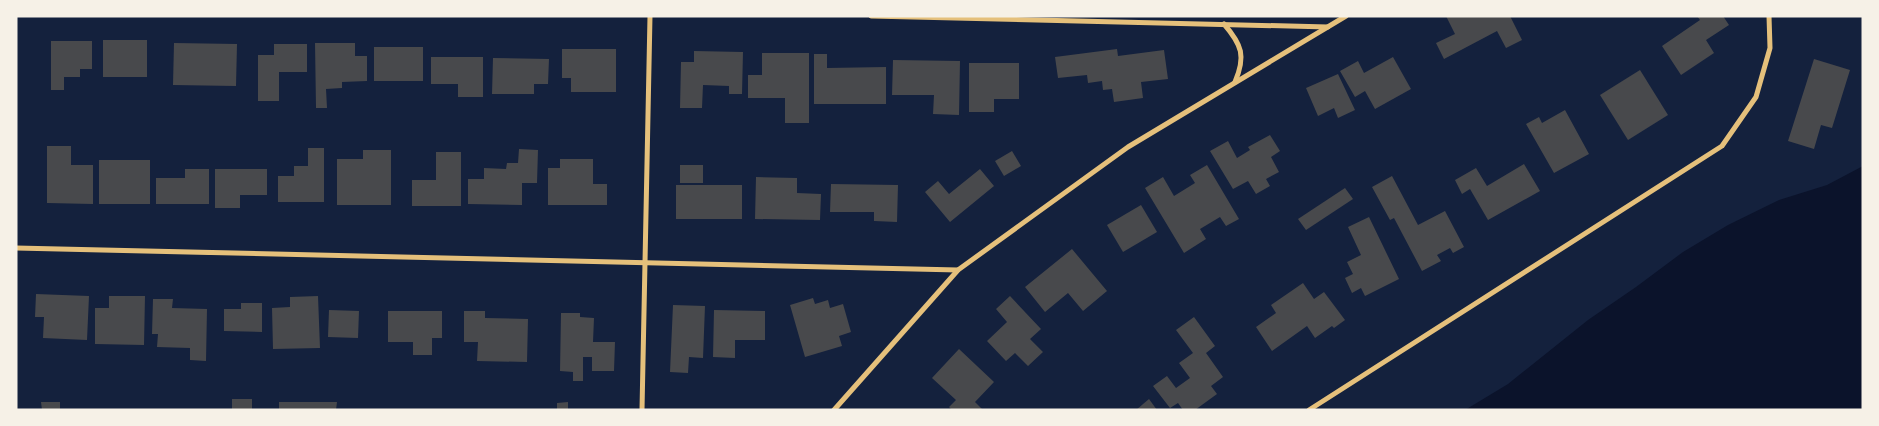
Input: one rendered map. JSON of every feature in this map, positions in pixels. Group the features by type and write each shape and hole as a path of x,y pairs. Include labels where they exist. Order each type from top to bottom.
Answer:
{"street":[{"path":"642,410 650,16"},
{"path":"871,16 1328,27"},
{"path":"834,410 958,270 1128,146 1346,16"},
{"path":"1309,410 1722,146 1756,97 1770,48 1769,16"},
{"path":"1224,24 1236,38 1241,48 1242,66 1235,83"},
{"path":"16,248 958,270"}],"water":[{"path":"1863,166 1863,410 1465,410 1508,384 1588,320 1683,252 1728,225 1779,200 1827,185"}],"building":[{"path":"1446,16 1510,16 1522,40 1506,48 1497,31 1444,59 1436,43 1455,34"},
{"path":"1697,16 1723,16 1729,25 1706,40 1714,53 1681,75 1662,46 1700,20"},
{"path":"103,40 147,40 147,77 103,77"},
{"path":"51,41 92,41 92,69 80,69 80,77 64,77 64,90 51,90"},
{"path":"174,43 237,44 236,86 173,85"},
{"path":"315,43 355,43 355,56 367,56 367,81 342,82 342,88 326,89 327,108 316,108"},
{"path":"274,44 307,44 307,72 279,72 279,101 258,101 258,55 274,55"},
{"path":"374,47 423,47 423,81 374,81"},
{"path":"562,49 616,49 616,92 571,92 571,78 562,78"},
{"path":"1117,49 1118,56 1164,50 1168,79 1141,82 1143,98 1114,102 1112,89 1103,90 1102,81 1088,83 1087,75 1058,78 1055,57"},
{"path":"694,51 743,52 742,94 729,94 729,86 703,85 702,108 680,108 681,62 694,62"},
{"path":"762,53 809,53 809,123 785,123 785,98 748,98 748,75 762,75"},
{"path":"814,54 827,54 827,68 886,67 886,104 814,104"},
{"path":"431,57 483,57 483,97 458,97 458,84 431,84"},
{"path":"1393,57 1411,89 1375,109 1365,91 1355,97 1340,71 1358,61 1364,73"},
{"path":"493,58 549,59 548,84 534,84 534,94 492,94"},
{"path":"1814,59 1850,70 1832,128 1821,125 1814,149 1788,141"},
{"path":"893,60 960,61 959,115 933,114 934,95 892,95"},
{"path":"969,63 1019,63 1019,99 994,99 994,112 969,112"},
{"path":"1640,70 1668,115 1628,140 1600,95"},
{"path":"1338,74 1355,110 1338,118 1334,108 1318,116 1306,88"},
{"path":"1565,110 1589,154 1554,173 1526,124 1539,117 1542,123"},
{"path":"1270,135 1280,151 1271,157 1279,172 1266,179 1270,186 1256,194 1248,181 1233,189 1210,151 1228,141 1237,158 1250,150 1248,147"},
{"path":"47,146 71,146 71,165 93,165 93,204 47,203"},
{"path":"308,148 324,148 324,202 278,202 278,176 294,176 294,166 308,166"},
{"path":"519,149 538,150 537,183 522,183 522,205 468,204 468,179 484,179 484,168 506,169 507,163 518,163"},
{"path":"363,150 391,150 391,205 337,205 337,159 363,159"},
{"path":"1012,151 1021,166 1004,176 995,161"},
{"path":"436,152 461,152 461,206 412,206 412,180 436,180"},
{"path":"560,159 593,159 593,184 607,184 607,205 548,205 548,168 560,168"},
{"path":"99,160 150,160 150,204 99,204"},
{"path":"1524,164 1540,191 1488,220 1470,189 1462,194 1455,180 1476,168 1487,186"},
{"path":"680,165 703,165 703,183 680,183"},
{"path":"1207,165 1239,219 1226,226 1220,217 1200,229 1206,239 1184,253 1145,188 1163,177 1174,196 1195,183 1190,175"},
{"path":"185,169 209,169 209,204 156,204 156,178 185,178"},
{"path":"215,169 267,169 267,195 240,195 240,208 215,208"},
{"path":"980,169 994,186 950,222 925,192 938,181 949,194"},
{"path":"1392,176 1418,225 1445,211 1464,247 1453,253 1450,248 1437,255 1441,261 1422,271 1394,218 1390,220 1372,187"},
{"path":"756,177 797,178 797,193 821,194 820,220 755,219"},
{"path":"831,184 898,185 897,222 874,221 874,212 830,212"},
{"path":"676,185 742,185 742,219 676,219"},
{"path":"1345,188 1353,199 1306,230 1298,219"},
{"path":"1141,205 1157,232 1123,252 1107,225"},
{"path":"1369,217 1399,279 1365,296 1361,288 1352,293 1345,278 1353,274 1347,262 1361,255 1348,227"},
{"path":"1072,249 1107,291 1083,311 1068,293 1045,312 1025,287"},
{"path":"1303,283 1314,299 1324,292 1345,320 1334,328 1332,326 1315,338 1307,326 1272,351 1256,327 1276,313 1271,305"},
{"path":"36,294 89,296 87,340 43,338 44,317 35,317"},
{"path":"109,296 145,296 144,345 95,344 95,308 109,308"},
{"path":"318,296 320,348 273,349 272,308 290,307 290,297"},
{"path":"1010,296 1041,329 1030,339 1043,352 1028,366 1015,353 1006,361 987,341 1007,322 996,309"},
{"path":"813,298 815,304 828,300 830,308 843,304 851,332 839,336 842,346 805,357 790,305"},
{"path":"153,299 173,299 172,308 207,309 206,361 190,360 190,348 157,347 158,334 152,334"},
{"path":"241,303 262,303 262,332 224,331 224,309 241,309"},
{"path":"673,305 705,306 703,358 689,357 688,373 670,372"},
{"path":"329,310 359,311 358,338 328,337"},
{"path":"714,310 765,311 765,340 735,340 735,358 713,357"},
{"path":"388,311 442,311 442,338 432,338 432,355 413,355 413,342 388,342"},
{"path":"464,311 485,311 485,318 528,319 527,362 477,361 478,342 464,342"},
{"path":"561,313 580,313 580,317 594,318 593,342 615,342 614,371 592,371 592,357 583,357 583,381 573,381 573,372 560,371"},
{"path":"1194,317 1215,346 1206,353 1223,377 1211,386 1217,394 1195,410 1183,410 1178,403 1170,408 1153,386 1167,376 1176,388 1190,378 1179,363 1193,353 1176,330"},
{"path":"959,349 994,382 975,402 983,410 952,410 949,407 956,400 932,378"},
{"path":"232,399 252,399 252,410 232,410"},
{"path":"1149,399 1157,410 1136,410"},
{"path":"41,402 60,402 60,410 42,410"},
{"path":"279,402 337,402 336,410 279,410"},
{"path":"568,402 568,410 557,410 557,403"}]}
